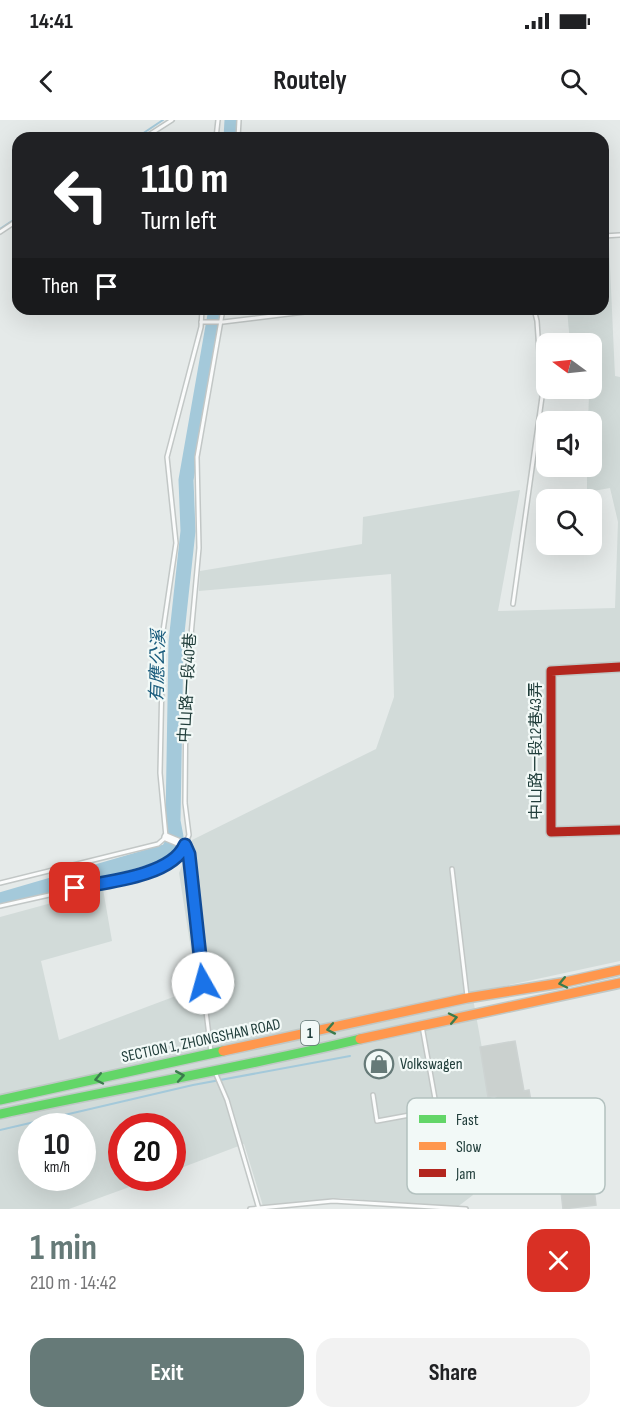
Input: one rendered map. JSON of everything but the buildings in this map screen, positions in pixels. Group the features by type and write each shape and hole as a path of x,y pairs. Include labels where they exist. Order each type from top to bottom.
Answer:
{"main road":[{"name":"中山路一段12巷43弄","path":"620,667 551,671 551,832 620,830"},
{"name":"SECTION 1, ZHONGSHAN ROAD","path":"0,1100 467,998 561,983 620,970"},
{"name":"SECTION 1, ZHONGSHAN ROAD","path":"0,1114 292,1056 422,1024 620,983"},
{"path":"355,1024 358,1040"}],"street":[{"path":"166,837 185,845"}],"lane":[{"path":"153,132 172,120"},
{"name":"中山路一段40巷","path":"166,837 160,773 163,631 176,543 167,457 202,315"},
{"name":"中山路一段40巷","path":"212,1054 189,854 185,845 189,835 185,803 186,690 199,548 196,457 223,315"},
{"path":"201,322 223,322 280,315"},
{"path":"513,604 542,397 536,315"},
{"path":"0,884 158,844 166,837"},
{"path":"0,906 143,874 173,862 185,845"},
{"path":"452,869 467,998"},
{"path":"422,1024 435,1098"},
{"path":"215,1070 227,1100 258,1208"},
{"path":"373,1095 377,1121 407,1116"},
{"path":"250,1209 333,1201 466,1209"}],"shaded area":[{"path":"609,245 615,376 620,377 620,961 472,993 491,1098 407,1098 407,1194 473,1195 456,1208 341,1198 263,1206 244,1144 186,1166 186,1113 108,1113 108,1191 118,1191 69,1209 0,1209 0,917 103,889 112,941 41,961 59,1040 197,988 179,873 192,840 376,749 394,697 391,574 199,591 200,571 362,544 363,517 520,490 498,611 615,608 618,522 610,488 587,489 587,477 602,477 602,411 588,411 589,399 602,399 602,333 569,333 568,315 609,315"}],"waterway":[{"path":"145,132 163,120"},
{"name":"有應公溪","path":"231,132 232,120"},
{"path":"0,229 12,221"},
{"name":"有應公溪","path":"0,900 168,851 176,837 173,821 176,642 188,531 186,480 215,315"},
{"path":"0,1130 193,1085 350,1056"}],"traffic: fast":[{"path":"0,1114 360,1039"},
{"path":"0,1100 223,1051"}],"traffic: slow":[{"path":"223,1051 467,998 561,983 620,970"},
{"path":"360,1039 620,983"}],"traffic: jam":[{"path":"620,667 551,671 551,832 620,830"}],"place":[{"name":"Volkswagen","path":"379,1064"}],"route":[{"path":"75,888 143,874 173,862 185,845 189,854 188,865 203,983"}]}
